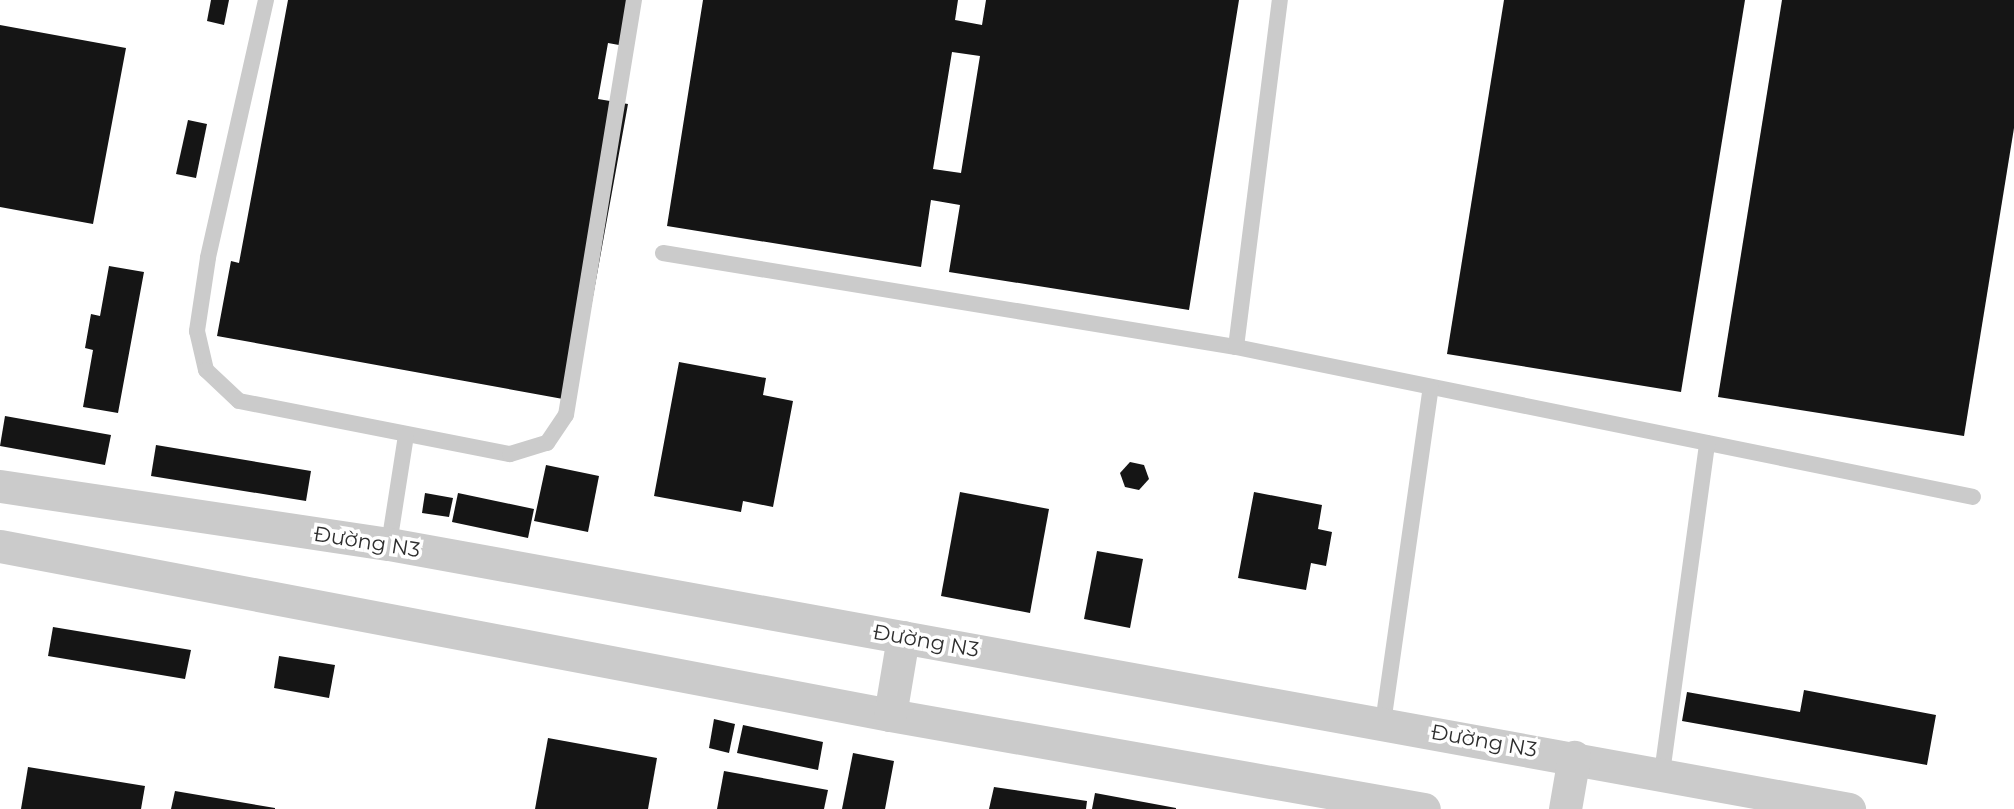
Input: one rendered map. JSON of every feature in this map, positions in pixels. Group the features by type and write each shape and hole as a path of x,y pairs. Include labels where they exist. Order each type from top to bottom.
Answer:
{"street":[{"name":"Đường N3","path":"0,486 389,544 1661,773 1767,801 1849,809"},
{"path":"0,546 890,715 1424,809"},
{"path":"890,715 903,637"},
{"path":"1565,809 1574,757"}],"lane":[{"path":"266,0 208,258 197,331 206,370 239,401 406,436 510,454 547,443 566,415 634,0"},
{"path":"1236,347 1280,0"},
{"path":"663,253 1236,347 1973,496"},
{"path":"1383,723 1430,387"},
{"path":"389,544 406,436"},
{"path":"1661,773 1707,443"}],"building":[{"path":"211,0 229,0 224,25 207,21"},
{"path":"288,0 638,0 630,47 608,43 598,99 628,104 574,401 217,336 231,261 239,263"},
{"path":"703,0 958,0 955,20 982,25 986,0 1239,0 1189,310 949,272 960,205 931,200 921,267 667,226","holes":["952,52 980,56 961,173 933,169"]},
{"path":"1504,0 1745,0 1681,392 1447,354"},
{"path":"1782,0 2014,0 2014,128 1964,436 1718,397"},
{"path":"0,25 126,48 93,224 0,207"},
{"path":"188,120 207,124 196,178 176,174"},
{"path":"109,266 144,272 118,413 83,407 93,350 85,348 91,314 100,316"},
{"path":"679,362 766,378 763,395 793,401 773,507 743,501 741,512 654,496"},
{"path":"5,416 111,435 105,465 0,446"},
{"path":"156,445 311,471 306,501 151,476"},
{"path":"1130,462 1144,465 1149,479 1139,490 1125,487 1120,473"},
{"path":"546,465 599,476 588,532 534,521"},
{"path":"960,492 1049,509 1030,613 941,596"},
{"path":"1254,492 1322,505 1318,529 1332,532 1326,566 1311,563 1306,590 1238,578"},
{"path":"425,493 453,498 449,517 422,513"},
{"path":"458,493 534,509 528,538 452,522"},
{"path":"1097,551 1143,559 1130,628 1084,619"},
{"path":"53,627 191,650 185,679 48,656"},
{"path":"279,656 335,665 329,698 274,688"},
{"path":"1804,690 1936,715 1927,765 1682,721 1687,692 1800,712"},
{"path":"714,719 735,724 729,753 709,748"},
{"path":"743,725 823,742 818,770 737,753"},
{"path":"548,738 657,758 648,809 535,809"},
{"path":"853,753 894,761 885,809 842,809"},
{"path":"28,767 145,786 141,809 21,809"},
{"path":"724,771 828,790 824,809 717,809"},
{"path":"994,787 1087,801 1086,809 989,809"},
{"path":"175,791 275,808 275,809 171,809"},
{"path":"1095,793 1176,808 1176,809 1092,809"}]}
